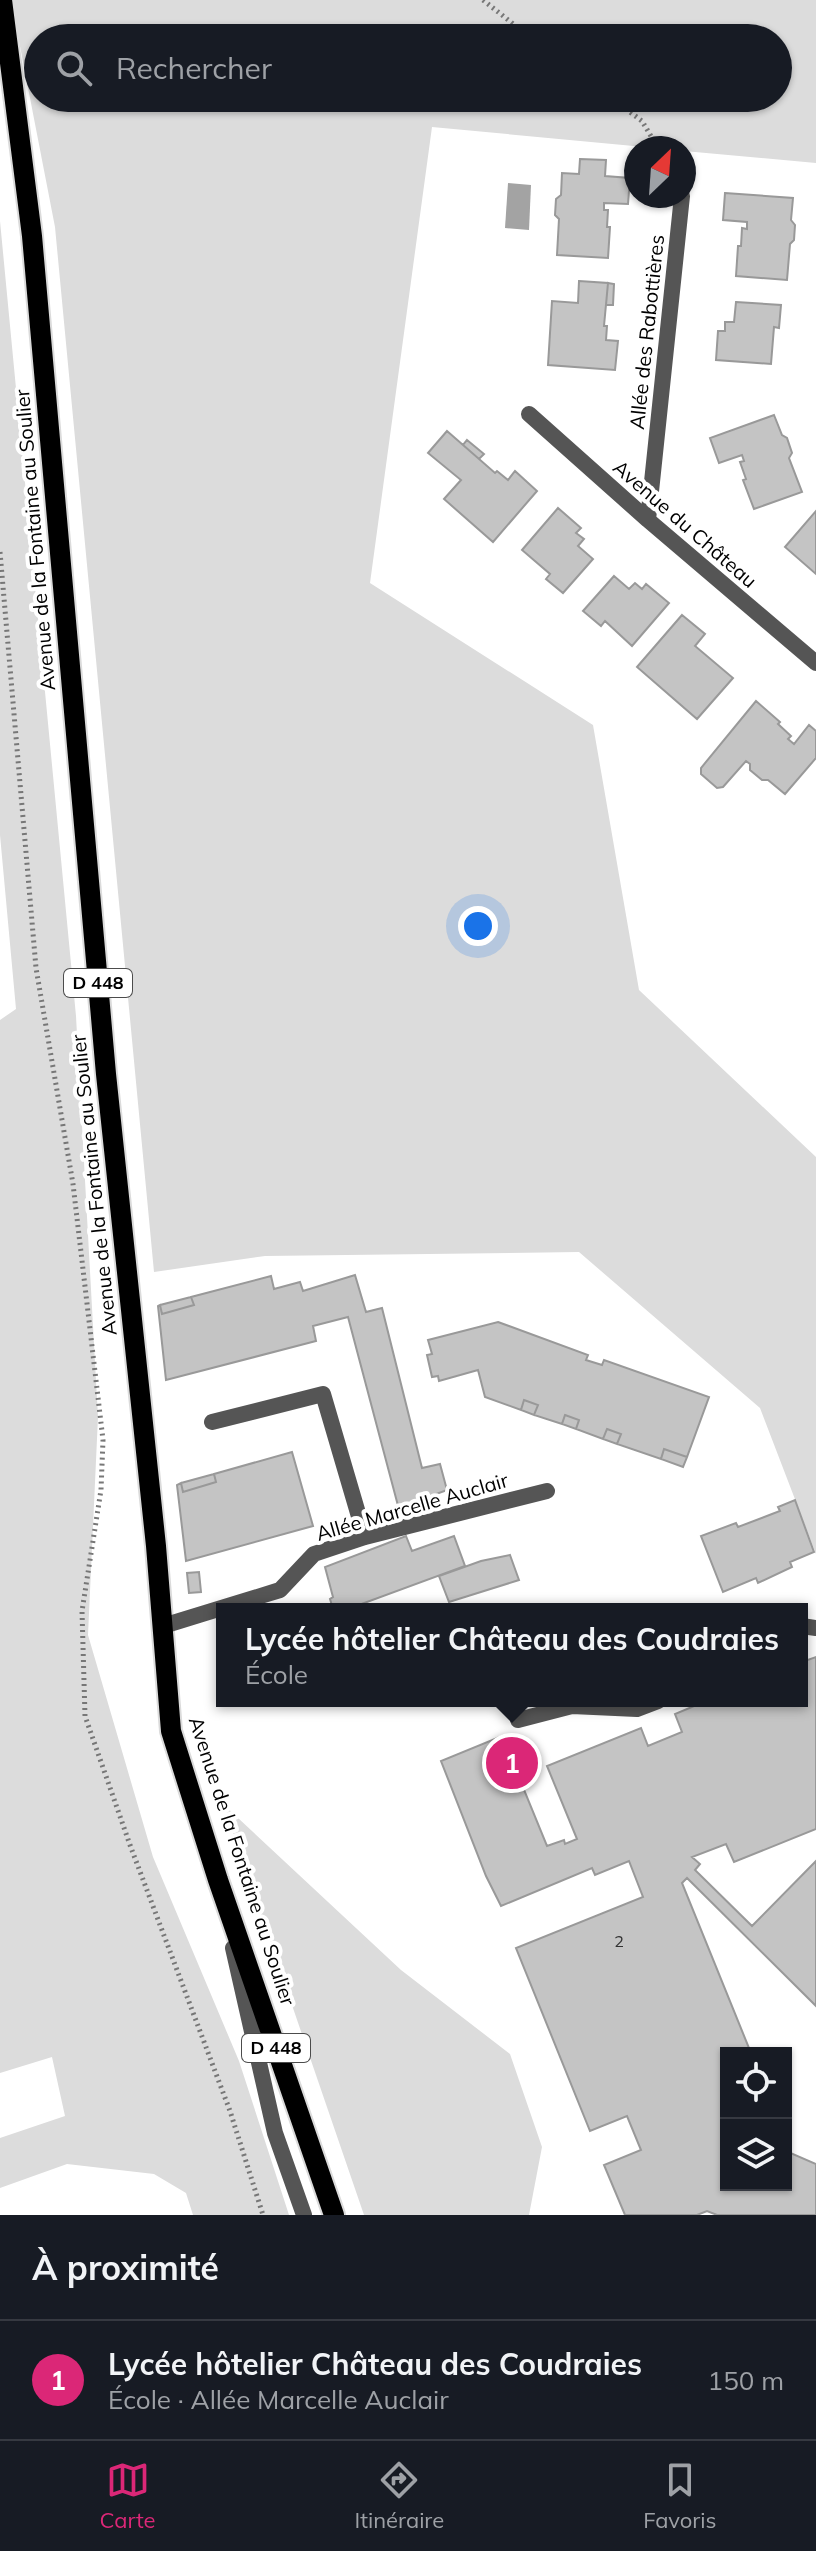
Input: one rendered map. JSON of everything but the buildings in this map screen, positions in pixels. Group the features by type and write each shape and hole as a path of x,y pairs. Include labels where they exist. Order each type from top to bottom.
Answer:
{"main road":[{"name":"Avenue de la Fontaine au Soulier","path":"2,0 32,236 106,1074 171,1731 218,1880 334,2215"},
{"name":"Avenue de la Fontaine au Soulier","path":"0,36 11,79"}],"street":[{"name":"Allée des Rabottières","path":"648,520 681,208"},
{"name":"Avenue du Château","path":"529,414 816,663"},
{"path":"212,1422 323,1394 365,1537"},
{"name":"Allée Marcelle Auclair","path":"238,1603 280,1590 314,1554 365,1537 547,1491"},
{"name":"Allée Marcelle Auclair","path":"163,1626 216,1610"},
{"path":"518,1720 568,1707"},
{"path":"594,1707 642,1707"},
{"path":"218,1880 275,2133 304,2215"}],"path":[{"path":"483,0 513,24"},
{"path":"630,112 642,121 651,136"},
{"path":"0,552 36,968 73,1184 103,1440 101,1490 82,1611 85,1716 230,2111 263,2215"}],"shaded area":[{"path":"11,0 816,0 816,163 696,152 696,136 624,136 624,145 432,127 370,583 593,725 639,990 816,1157 816,1554 760,1408 579,1252 265,1256 154,1272 55,227 33,112 792,112 792,24 24,24 24,67"},
{"path":"508,183 531,185 529,230 505,228"},
{"path":"0,221 76,1016 98,1417 88,1635 153,1857 239,2061 289,2215 193,2215 186,2193 154,2174 67,2164 0,2188 0,2138 65,2116 52,2057 0,2073 0,1020 16,1009 0,835"},
{"path":"223,1804 401,1970 510,2054 542,2147 529,2215 364,2215"}],"place":[{"name":"Lycée hôtelier Château des Coudraies","path":"512,1763"}]}
